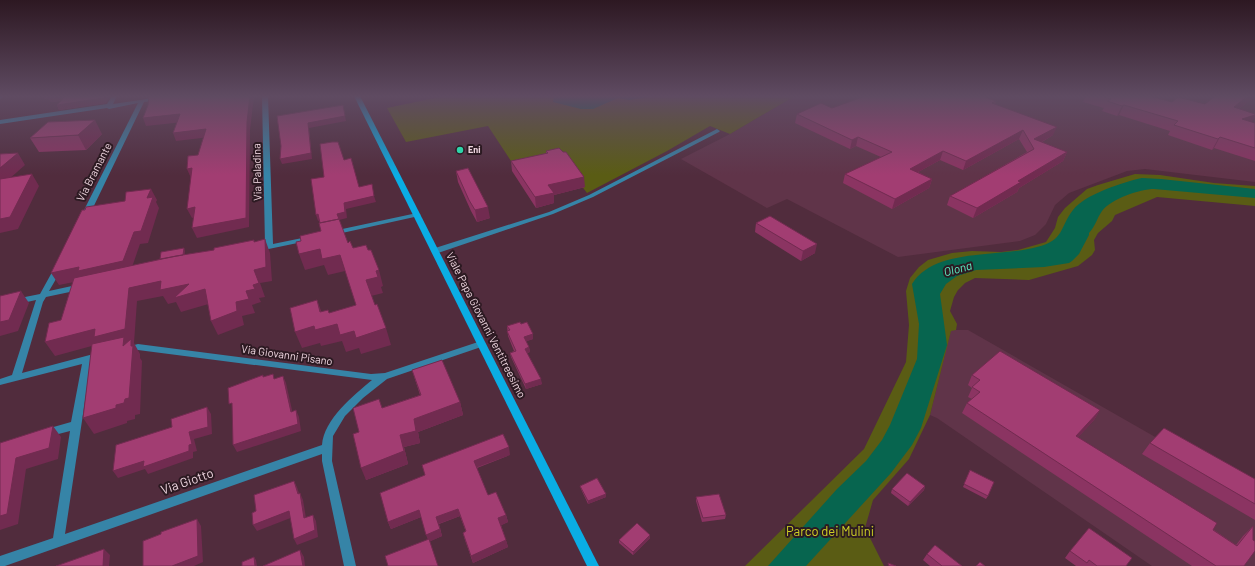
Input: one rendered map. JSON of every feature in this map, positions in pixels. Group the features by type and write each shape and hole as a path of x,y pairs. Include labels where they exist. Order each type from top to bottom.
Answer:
{"street":[{"name":"Via Bramante","path":"82,222 131,122"},
{"name":"Via Paladina","path":"266,122 269,247"},
{"name":"Viale Papa Giovanni Ventitreesimo","path":"370,122 593,566"},
{"path":"435,251 537,218 591,196 717,131"},
{"path":"253,250 417,216"},
{"path":"16,378 39,302 64,257"},
{"path":"0,305 90,285"},
{"name":"Via Giovanni Pisano","path":"0,382 138,347 358,376 385,376 481,344"},
{"path":"58,542 87,359"},
{"path":"350,566 327,461 328,436 342,413 360,395 385,376"},
{"path":"38,436 76,424"},
{"name":"Via Giotto","path":"0,562 309,453 327,448"}],"shaded area":[{"path":"750,122 1255,122 1255,182 1145,169 1127,171 1069,193 1055,205 1046,224 1035,235 1020,241 898,257 787,199 767,208 681,159"},
{"path":"951,330 968,330 1255,494 1255,566 1152,566 937,418 930,415"}],"green space":[{"path":"395,122 750,122 730,134 710,126 667,151 587,193 558,155 513,164 488,126 406,142"},
{"name":"Parco dei Mulini","path":"1135,174 1160,175 1214,183 1255,186 1255,206 1157,197 1115,215 1112,221 1098,233 1094,240 1095,250 1092,255 1078,266 1029,280 975,278 965,283 954,297 950,311 957,324 956,330 951,331 930,415 909,459 873,500 865,528 884,566 745,566 864,449 906,362 909,325 906,291 910,278 919,267 928,260 952,253 972,251 1001,252 1018,250 1046,242 1055,228 1058,217 1065,208 1087,189"}],"water":[{"name":"Olona","path":"1142,178 1255,189 1255,198 1148,189 1112,202 1106,207 1089,233 1079,254 1069,263 1044,267 976,270 957,276 946,284 940,294 947,345 921,428 912,445 891,473 806,566 768,566 837,489 866,461 882,440 890,425 917,359 919,324 912,284 922,272 936,264 952,259 1022,250 1046,244 1057,237 1073,210 1086,199 1125,182"}],"building":[{"path":"48,122 92,122 78,135 30,138"},
{"path":"177,122 247,122 246,218 192,228 195,207 187,209 192,168 187,169 188,156 198,155 206,129 173,133"},
{"path":"278,122 311,122 308,123 311,153 280,159 281,146"},
{"path":"815,122 1045,122 1057,127 1034,139 1067,152 1018,181 1021,182 977,208 950,196 1034,149 1023,130 966,161 943,151 910,169 932,179 895,199 845,174 892,152 858,137 852,140"},
{"path":"1177,122 1253,122 1255,123 1255,148 1220,137 1218,139 1174,125"},
{"path":"338,142 344,160 351,158 359,187 372,184 374,196 344,203 345,212 337,214 339,219 320,223 318,214 316,215 311,179 324,177 320,144"},
{"path":"559,148 563,152 566,152 584,177 548,185 554,193 535,197 511,161 548,153 546,151"},
{"path":"18,153 0,168 0,154"},
{"path":"468,168 488,207 475,210 469,200 456,171"},
{"path":"32,174 10,217 0,219 0,179"},
{"path":"151,189 147,198 153,197 141,231 134,232 123,261 78,271 79,267 51,273 82,210 85,210 86,207 125,201 126,192"},
{"path":"770,216 817,244 803,251 756,223"},
{"path":"339,219 348,243 350,241 353,248 366,245 368,250 371,250 379,270 376,271 378,277 366,280 375,305 377,304 386,328 356,338 354,331 340,335 337,324 315,330 314,326 295,332 290,308 317,300 320,312 328,310 329,313 356,305 340,255 322,259 320,249 299,254 296,242 301,241 300,236 321,231 319,223"},
{"path":"265,239 266,267 254,270 259,283 253,285 255,289 246,291 249,299 236,302 237,311 211,321 205,289 174,298 189,284 160,290 161,281 129,288 125,329 94,337 95,329 45,342 49,323 61,320 74,278 176,256 214,250 214,248"},
{"path":"184,248 183,255 160,259 161,252"},
{"path":"21,291 9,320 0,322 0,296"},
{"path":"520,322 521,324 527,322 533,334 524,337 529,347 525,349 541,379 525,384 510,353 516,351 507,331 510,330 507,326"},
{"path":"124,337 123,346 131,339 131,346 133,346 129,398 125,399 124,403 116,405 116,408 83,418 92,344"},
{"path":"1000,351 1100,410 1076,436 1217,523 1213,530 1237,546 1253,526 1255,551 1244,566 1216,566 967,403 980,392 972,387 980,380 972,375"},
{"path":"442,360 460,402 414,419 416,431 400,435 404,451 361,468 353,434 359,432 353,408 379,399 382,408 421,395 412,370"},
{"path":"273,374 274,379 283,376 291,412 296,410 298,424 233,445 232,403 229,404 228,388 263,375 263,377"},
{"path":"207,407 208,427 189,432 192,444 189,445 189,451 143,467 144,461 113,471 116,445 172,427 171,419"},
{"path":"53,426 49,448 16,458 7,514 0,516 0,443"},
{"path":"1164,428 1255,479 1255,504 1150,443"},
{"path":"503,434 509,447 474,461 488,495 496,492 506,515 498,518 506,540 471,556 463,533 466,531 458,509 436,517 440,529 426,535 419,510 388,522 380,493 425,475 422,465"},
{"path":"970,470 994,482 988,496 964,484"},
{"path":"907,473 925,486 910,502 892,489"},
{"path":"597,478 606,494 588,501 580,486"},
{"path":"294,481 298,494 300,493 304,518 313,515 315,530 294,539 289,511 253,525 252,513 256,511 254,495"},
{"path":"719,494 726,515 703,518 696,497"},
{"path":"197,519 198,556 172,566 143,566 143,541 161,534 161,532"},
{"path":"637,523 650,535 633,552 619,540"},
{"path":"1089,528 1132,558 1126,566 1097,566 1089,560 1087,563 1070,551"},
{"path":"429,539 438,566 388,566 385,556"},
{"path":"935,545 962,566 942,566 927,554"},
{"path":"104,549 103,566 56,566"},
{"path":"300,550 303,566 263,566"},
{"path":"254,557 255,566 242,566 242,562"},
{"path":"980,562 985,566 976,566"},
{"path":"888,563 896,566 889,566"}],"place":[{"name":"Eni","path":"460,150"}]}
